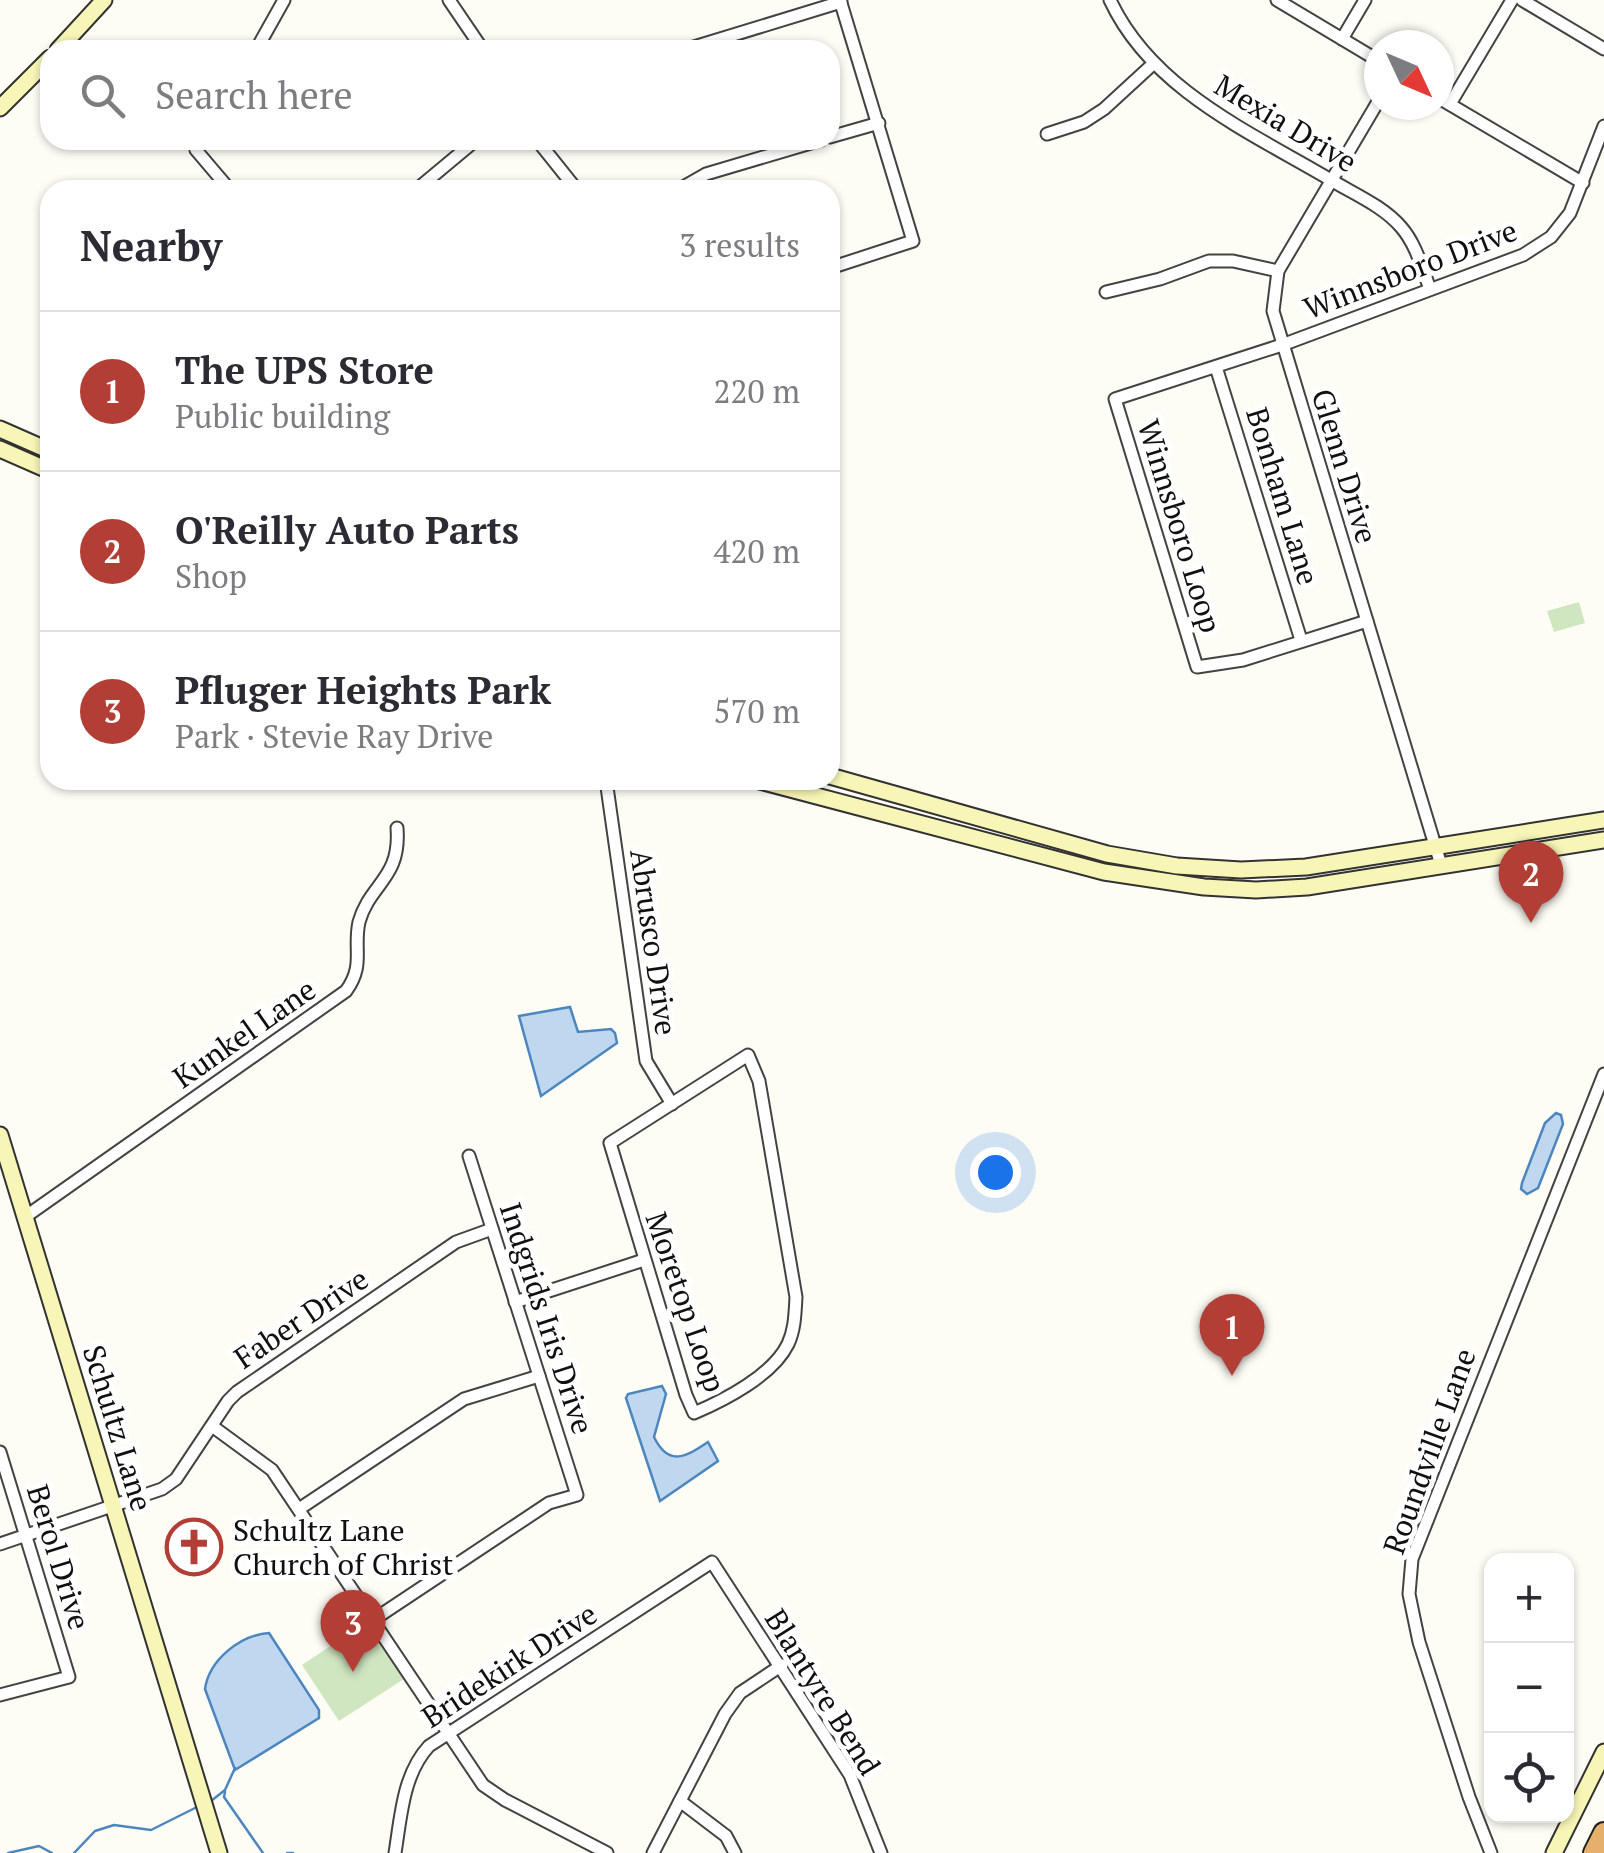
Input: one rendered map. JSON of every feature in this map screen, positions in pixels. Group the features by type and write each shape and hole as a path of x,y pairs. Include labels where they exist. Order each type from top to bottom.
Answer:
{"highway":[{"path":"1594,1853 1604,1833"}],"main road":[{"path":"67,40 104,0"},
{"path":"0,108 40,68"},
{"path":"0,429 40,447"},
{"path":"0,449 40,467"},
{"path":"840,779 1107,854 1177,866 1241,870 1306,867 1604,820"},
{"path":"794,790 1104,872 1176,884 1256,890 1306,887 1604,840"},
{"path":"1037,854 1042,835"},
{"path":"1176,884 1177,866"},
{"name":"Schultz Lane","path":"0,1135 219,1853"},
{"path":"1554,1853 1604,1752"}],"street":[{"path":"261,40 284,0"},
{"name":"Mexia Drive","path":"1110,0 1119,19 1153,64 1212,110 1386,213 1411,242 1430,288"},
{"path":"1276,0 1364,53"},
{"path":"1342,40 1365,0"},
{"path":"1454,86 1512,0"},
{"path":"1522,0 1604,48"},
{"path":"716,40 841,1 914,241 840,265"},
{"path":"455,2 477,40"},
{"path":"1047,134 1084,122 1104,109 1153,64"},
{"path":"1454,107 1582,183"},
{"name":"Glenn Drive","path":"1367,120 1278,271 1274,310 1441,865"},
{"path":"840,135 880,122"},
{"name":"Winnsboro Drive","path":"1282,345 1522,255 1551,237 1570,213 1604,126"},
{"path":"203,150 223,180"},
{"path":"428,180 464,150"},
{"path":"545,150 569,180"},
{"path":"696,180 787,150"},
{"path":"1106,292 1160,279 1209,261 1234,261 1278,271"},
{"name":"Winnsboro Loop","path":"1282,345 1114,399 1197,666 1243,660 1366,620"},
{"name":"Bonham Lane","path":"1216,366 1301,640"},
{"name":"Abrusco Drive","path":"607,790 646,1061 672,1104"},
{"name":"Kunkel Lane","path":"25,1217 346,991 355,978 359,960 359,924 368,903 394,866 397,828"},
{"name":"Moretop Loop","path":"748,1056 758,1081 796,1297 795,1322 788,1345 766,1370 694,1412 610,1144 672,1104 748,1056"},
{"name":"Roundville Lane","path":"1491,1853 1468,1798 1419,1642 1409,1594 1412,1559 1604,1074"},
{"name":"Indgrids Iris Drive","path":"373,1620 549,1503 578,1494 469,1156"},
{"name":"Faber Drive","path":"0,1544 155,1492 176,1479 237,1392 456,1242 492,1229"},
{"path":"515,1302 644,1260"},
{"path":"299,1509 464,1398 538,1376"},
{"path":"212,1426 264,1462 483,1785 607,1853"},
{"name":"Berol Drive","path":"0,1452 69,1677 0,1695"},
{"name":"Blantyre Bend","path":"712,1562 850,1774 881,1853"},
{"name":"Bridekirk Drive","path":"395,1853 405,1794 414,1766 429,1746 712,1562"},
{"path":"652,1853 740,1693 782,1665"},
{"path":"680,1801 726,1836 735,1853"}],"green space":[{"path":"1579,602 1585,623 1554,632 1547,611"},
{"path":"365,1623 404,1679 339,1721 302,1665"}],"water":[{"path":"570,1007 578,1032 611,1029 617,1043 541,1096 519,1016"},
{"path":"1556,1113 1561,1115 1563,1124 1538,1188 1527,1194 1521,1189 1522,1183 1545,1123"},
{"path":"662,1386 666,1394 654,1437 660,1447 679,1456 708,1442 718,1461 660,1501 626,1398 628,1394"},
{"path":"269,1633 319,1710 319,1718 235,1770 205,1689 213,1668 228,1651 247,1639"}],"waterway":[{"path":"211,1801 225,1790 235,1768"},
{"path":"225,1792 224,1797 263,1853"},
{"path":"74,1853 95,1831 114,1825 151,1830 197,1807"},
{"path":"8,1853 39,1846 52,1853"},
{"path":"287,1853 293,1853"}],"place":[{"name":"O'Reilly Auto Parts","path":"1531,923"},
{"name":"The UPS Store","path":"1232,1376"},
{"name":"Schultz Lane Church of Christ","path":"194,1547"},
{"name":"Pfluger Heights Park","path":"353,1672"}]}
